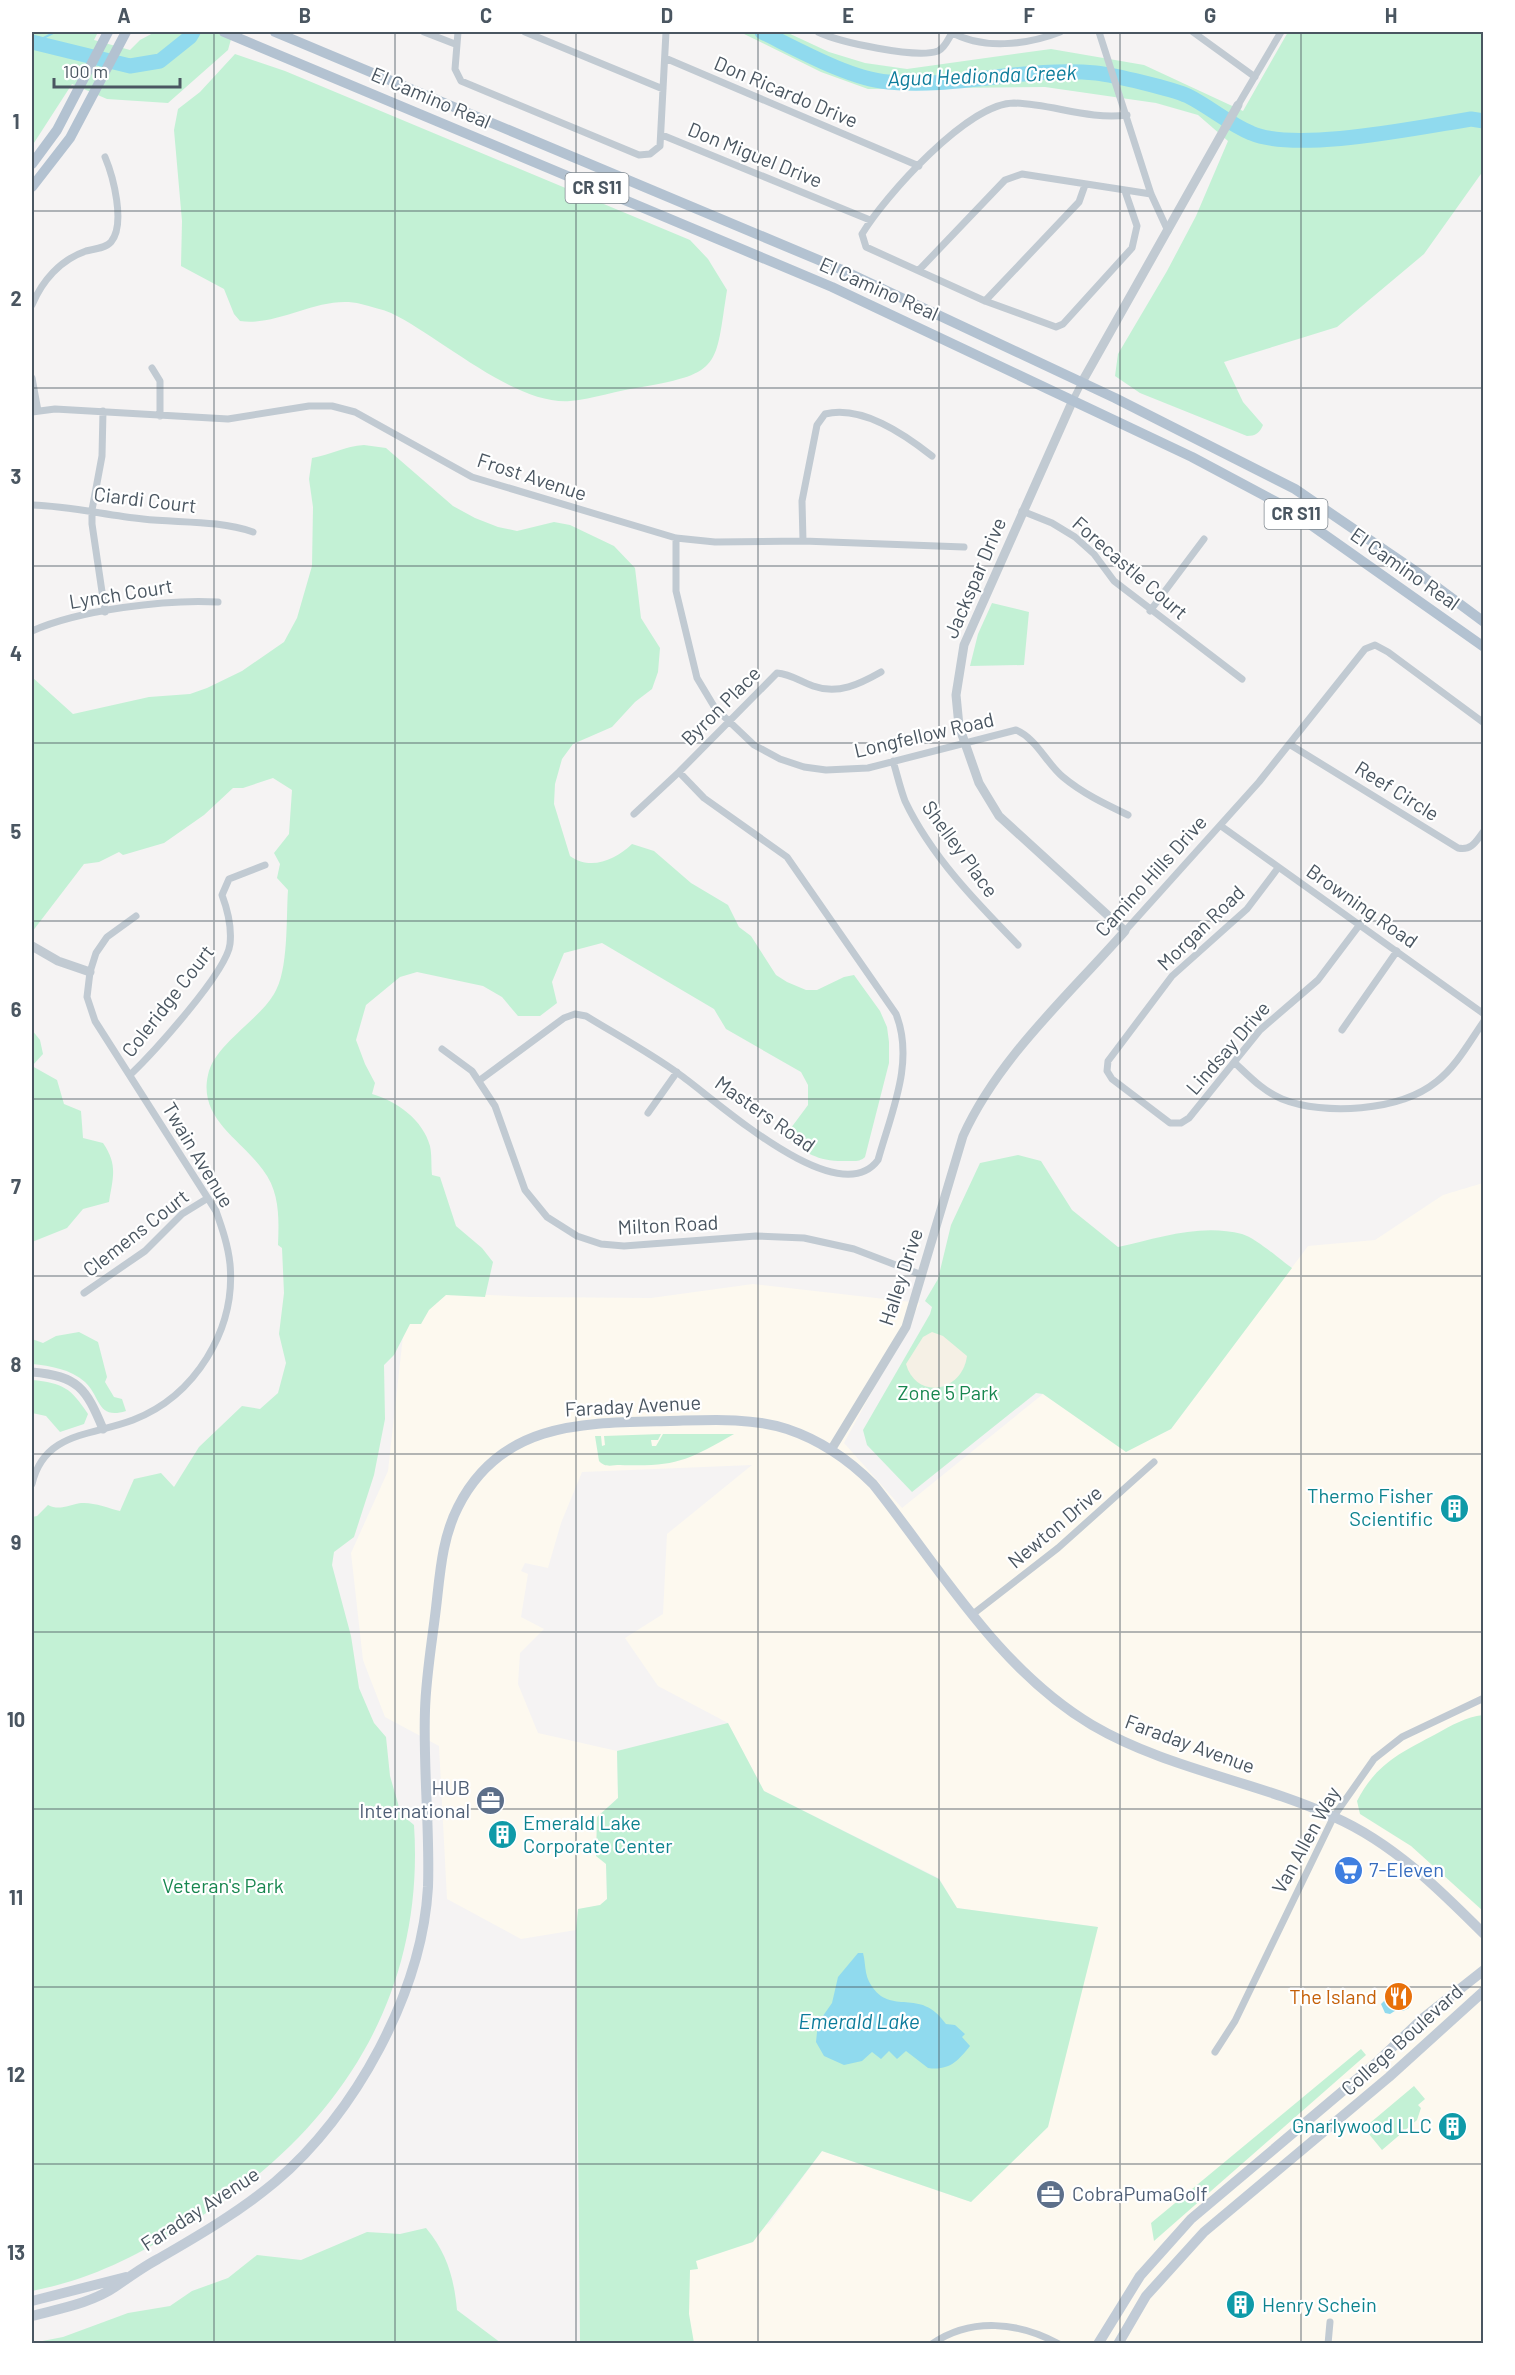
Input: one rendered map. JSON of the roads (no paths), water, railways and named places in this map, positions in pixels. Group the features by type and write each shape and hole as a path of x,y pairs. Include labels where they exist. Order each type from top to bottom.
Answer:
{"main road":[{"path":"32,164 57,130 81,88 108,32"},
{"path":"32,187 54,162 70,138 126,32"},
{"name":"El Camino Real","path":"224,32 832,287 1192,457 1284,506 1484,647"},
{"name":"El Camino Real","path":"275,32 840,269 1082,382 1295,489 1418,573 1484,622"},
{"name":"Faraday Avenue","path":"32,2316 69,2306 114,2288 126,2277 201,2234 276,2180 327,2127 370,2066 392,2022 421,1937 426,1900 425,1698 444,1547 458,1506 476,1480 499,1457 533,1437 554,1429 589,1424 721,1420 790,1430 831,1450 854,1466 873,1484 973,1614 995,1640 1055,1700 1094,1726 1170,1760 1265,1790 1334,1816 1394,1852 1447,1897 1484,1934"},
{"name":"College Boulevard","path":"1098,2343 1140,2276 1191,2219 1376,2063 1422,2019 1484,1970"},
{"name":"College Boulevard","path":"1118,2343 1146,2296 1204,2232 1389,2077 1484,1991"},
{"name":"Faraday Avenue","path":"32,2301 126,2277"}],"street":[{"path":"424,32 455,44"},
{"name":"Don Miguel Drive","path":"458,32 454,69 461,81 639,155 650,154 660,146 662,135 870,220"},
{"path":"525,32 663,89"},
{"path":"662,135 666,32"},
{"path":"818,32 879,49 904,52 934,52 942,49 952,32 970,41 1011,43 1047,37 1060,32"},
{"path":"1099,32 1151,194 1168,231"},
{"path":"1193,32 1255,77"},
{"path":"1073,400 1281,32"},
{"name":"Don Ricardo Drive","path":"665,58 919,166"},
{"path":"1125,191 1137,226 1132,248 1063,324 1049,326 986,301 866,247 862,234 870,220 919,166 960,126 992,107 1013,103 1110,117 1127,115"},
{"path":"32,305 39,287 55,269 83,252 107,245 117,232 115,182 105,157"},
{"path":"919,270 1011,176 1022,174 1151,194"},
{"path":"986,301 1079,201 1085,185"},
{"path":"152,368 160,381 160,416"},
{"path":"32,378 34,412"},
{"name":"Jackspar Drive","path":"1073,400 964,645 956,695 958,726 978,783 999,816 1125,932"},
{"name":"Frost Avenue","path":"34,412 103,411 228,419 309,406 332,405 355,412 472,477 676,538 715,542 803,541 964,547"},
{"path":"103,411 102,456 92,510 105,612"},
{"path":"803,541 802,501 817,425 825,414 837,411 866,417 913,441 932,456"},
{"name":"Ciardi Court","path":"32,505 92,510 140,519 231,524 253,532"},
{"name":"Forecastle Court","path":"1022,511 1052,523 1075,537 1094,555 1114,581 1150,612 1242,679"},
{"name":"Longfellow Road","path":"676,538 676,591 692,663 704,692 728,723 754,745 780,759 804,766 826,770 868,768 1016,730 1025,734 1061,776 1090,796 1128,815"},
{"path":"1150,612 1204,539"},
{"name":"Lynch Court","path":"32,631 48,623 105,612 187,600 218,602"},
{"name":"Camino Hills Drive","path":"963,1136 997,1074 1221,826 1365,649 1375,645 1388,652 1484,723"},
{"name":"Byron Place","path":"634,814 777,673 786,673 814,687 840,690 862,683 881,672"},
{"name":"Reef Circle","path":"1289,744 1458,848 1468,848 1474,845 1484,831"},
{"name":"Shelley Place","path":"893,761 904,799 917,823 966,891 1018,945"},
{"name":"Masters Road","path":"480,1080 555,1024 575,1014 586,1016 677,1072 792,1158 829,1172 860,1172 871,1168 878,1160 904,1066 902,1029 896,1014 787,856 704,798 679,772"},
{"name":"Browning Road","path":"1221,826 1484,1014"},
{"name":"Coleridge Court","path":"130,1075 154,1052 220,967 230,946 230,915 222,895 229,879 265,865"},
{"name":"Morgan Road","path":"1107,1071 1108,1061 1172,976 1247,909 1278,868"},
{"name":"Twain Avenue","path":"32,1485 35,1470 46,1452 72,1438 133,1420 154,1409 184,1388 208,1358 227,1309 230,1277 226,1244 216,1211 95,1021 87,997 90,972 96,953 107,937 136,916"},
{"name":"Lindsay Drive","path":"1107,1071 1112,1079 1170,1123 1181,1123 1189,1118 1260,1030 1318,980 1360,924"},
{"path":"32,946 58,961 90,972"},
{"path":"1341,1030 1397,951"},
{"path":"1235,1063 1263,1089 1297,1104 1324,1107 1387,1104 1417,1095 1437,1081 1484,1021"},
{"name":"Milton Road","path":"442,1049 480,1080 495,1106 525,1190 547,1216 577,1236 601,1244 624,1246 756,1236 804,1238 854,1249 922,1275"},
{"path":"648,1113 677,1072"},
{"name":"Halley Drive","path":"831,1450 906,1327 963,1136"},
{"name":"Clemens Court","path":"84,1293 145,1251 182,1214 208,1198"},
{"path":"32,1372 58,1376 76,1383 90,1399 103,1429"},
{"name":"Newton Drive","path":"973,1614 1058,1548 1154,1462"},
{"name":"Van Allen Way","path":"1215,2052 1235,2021 1334,1816 1374,1759 1402,1737 1484,1698"},
{"path":"1328,2343 1330,2322"},
{"path":"932,2343 956,2330 975,2325 996,2325 1032,2332 1059,2343"}],"water":[{"name":"Emerald Lake","path":"858,1953 863,1953 867,1977 879,1994 888,1999 926,2006 946,2024 955,2025 965,2034 962,2037 970,2046 961,2056 952,2064 935,2069 928,2068 906,2051 897,2059 889,2051 881,2059 872,2052 862,2061 844,2065 824,2056 816,2042 818,2023 832,2003 838,1977"},
{"path":"1388,1997 1397,2000 1406,1998 1410,2003 1409,2008 1403,2011 1398,2009 1390,2014 1385,2013 1381,2004"}],"waterway":[{"path":"34,43 55,32"},
{"name":"Agua Hedionda Creek","path":"32,42 130,66 160,61 193,32"},
{"name":"Agua Hedionda Creek","path":"762,32 841,69 873,80 888,82 940,83 1044,72 1096,73 1116,76 1188,96 1243,129 1271,138 1297,140 1359,137 1471,119 1484,121"}],"place":[{"name":"Thermo Fisher Scientific","path":"1454,1508"},
{"name":"HUB International","path":"491,1800"},
{"name":"Emerald Lake Corporate Center","path":"502,1835"},
{"name":"7-Eleven","path":"1348,1870"},
{"name":"The Island","path":"1398,1997"},
{"name":"Gnarlywood LLC","path":"1453,2126"},
{"name":"CobraPumaGolf","path":"1051,2194"},
{"name":"Henry Schein","path":"1241,2305"}],"park label":[{"name":"Zone 5 Park","path":"948,1393"},
{"name":"Veteran's Park","path":"223,1886"}]}
